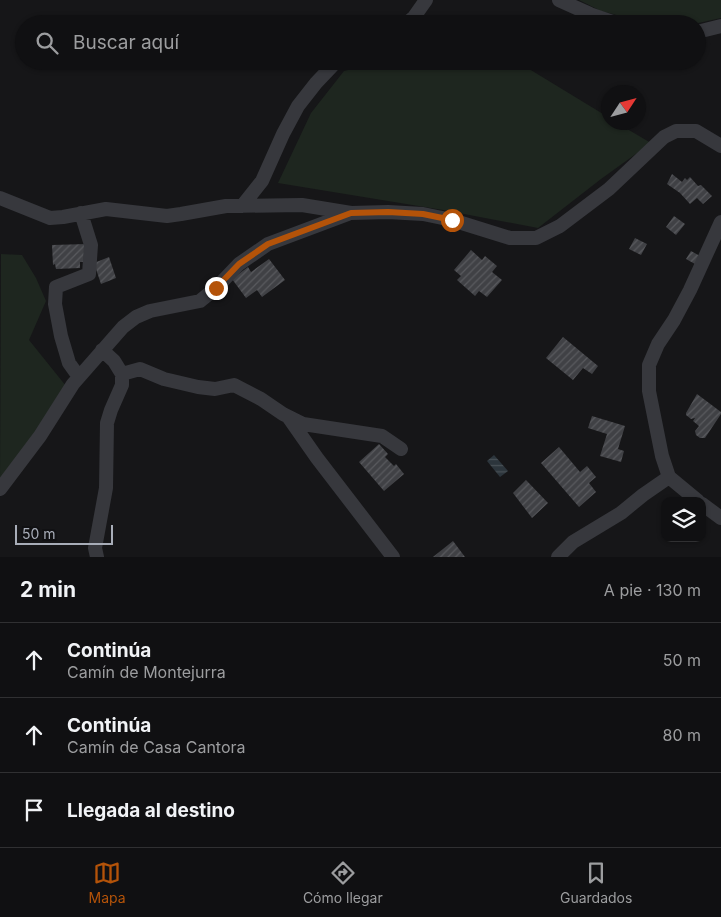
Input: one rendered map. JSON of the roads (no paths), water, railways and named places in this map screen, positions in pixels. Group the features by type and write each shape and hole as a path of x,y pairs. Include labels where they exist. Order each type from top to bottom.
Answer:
{"street":[{"path":"415,15 426,0"},
{"path":"559,0 593,15"},
{"path":"706,30 721,26"},
{"path":"242,206 262,181 298,106 328,70"},
{"path":"0,198 50,218 106,209 167,216 226,206 302,205 351,213 388,212 423,214 452,220 510,238 536,238 560,226 609,189 664,137 676,132 696,131 721,146"},
{"path":"79,377 69,363 61,336 55,304 56,287 89,274 91,245 81,213"},
{"path":"0,489 40,436 73,384 123,327 150,311 200,301 216,288 239,264 268,244 351,213"},
{"path":"693,497 669,478 662,456 648,391 649,365 658,344 674,320 690,290 721,222"},
{"path":"97,557 95,548 106,488 107,423 122,385 122,374 114,361 102,350"},
{"path":"122,374 140,369 164,379 198,387 215,389 234,385 303,424 382,436 401,449"},
{"path":"287,416 393,557"},
{"path":"558,557 573,542 621,513 643,495 669,478"},
{"path":"706,507 721,518"}]}
